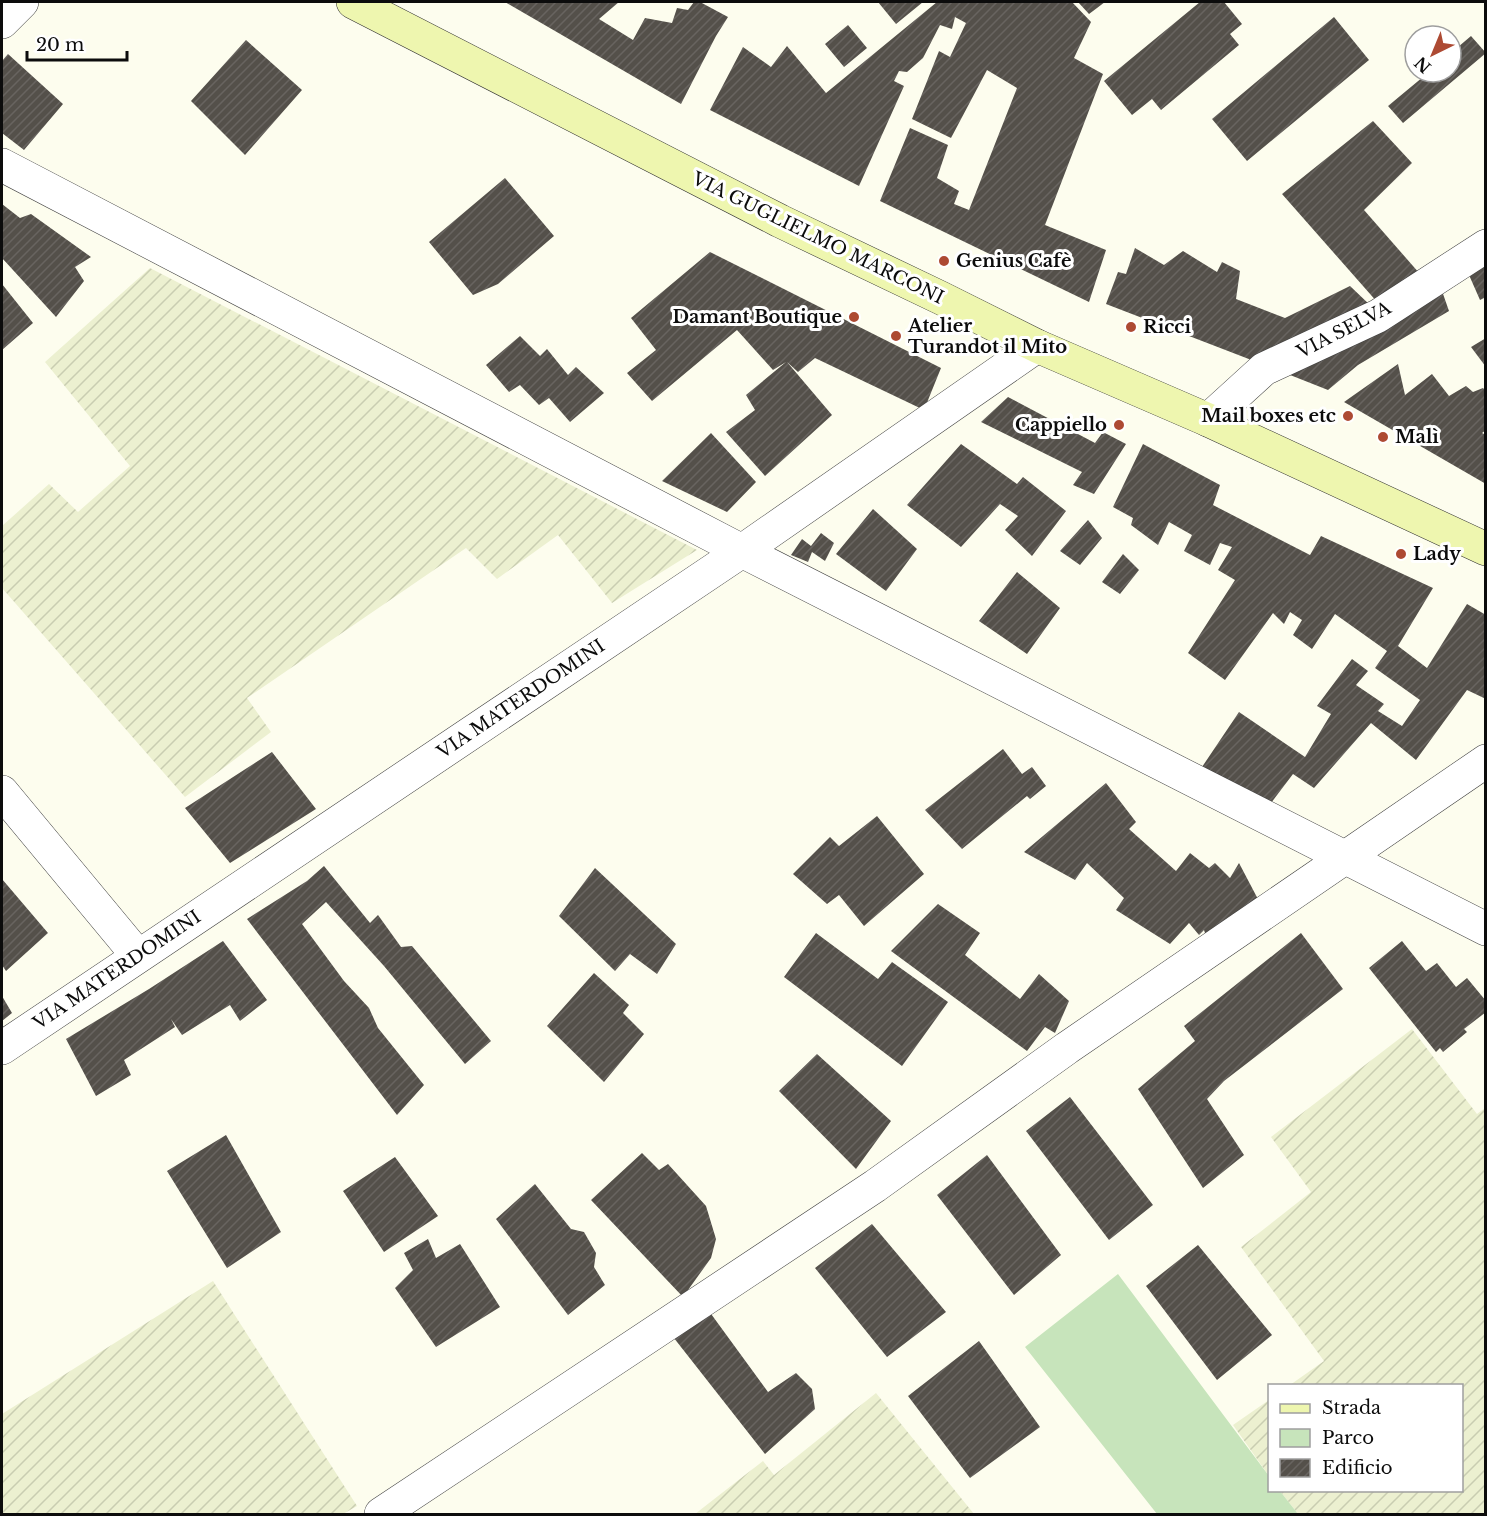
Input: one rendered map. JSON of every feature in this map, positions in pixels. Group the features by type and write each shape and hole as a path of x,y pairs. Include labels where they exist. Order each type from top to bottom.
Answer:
{"street":[{"path":"2,22 22,2"},
{"name":"VIA GUGLIELMO MARCONI","path":"353,2 780,221 1037,346 1208,420 1485,549"},
{"path":"2,165 742,550 1485,929"},
{"name":"VIA SELVA","path":"1208,420 1264,369 1378,316 1485,246"},
{"name":"VIA MATERDOMINI","path":"2,1048 742,550 1037,346"},
{"path":"381,1515 875,1186 1068,1048 1485,761"},
{"path":"2,792 138,956"}],"green space":[{"path":"150,268 697,550 612,603 558,535 497,579 466,548 247,698 271,732 185,797 2,588 2,526 49,484 78,512 130,466 45,362"},
{"path":"1412,1029 1477,1114 1485,1108 1485,1514 1298,1514 1281,1492 1463,1492 1463,1384 1291,1384 1324,1361 1241,1247 1311,1192 1271,1137"},
{"path":"1118,1274 1268,1475 1268,1492 1281,1492 1298,1514 1157,1514 1025,1347"},
{"path":"213,1281 357,1506 343,1514 2,1514 2,1414"},
{"path":"876,1393 974,1514 695,1514 763,1461 774,1475"},
{"path":"1268,1401 1268,1475 1233,1425"}],"building":[{"path":"505,2 619,2 599,19 633,40 645,18 672,23 677,8 688,10 694,2 700,2 728,17 681,104"},
{"path":"878,2 923,2 896,24"},
{"path":"937,2 1072,2 1091,22 1074,58 1103,74 1045,225 1106,250 1089,302 880,201 910,128 948,145 937,178 959,191 954,204 969,210 1017,88 987,70 951,138 912,119 939,51 950,57 966,23 955,17 952,29 940,25 923,58 907,72 899,71 894,81 904,86 859,186 710,110 743,47 771,67 787,46 826,93"},
{"path":"1078,2 1105,2 1089,14"},
{"path":"1200,2 1224,2 1242,24 1230,34 1239,45 1161,110 1152,99 1132,115 1104,81"},
{"path":"1334,17 1369,60 1247,161 1212,119"},
{"path":"848,25 867,48 844,67 825,44"},
{"path":"1471,36 1486,53 1463,72 1463,43"},
{"path":"246,40 302,90 245,155 191,101"},
{"path":"8,54 63,104 24,150 2,133 2,61"},
{"path":"1415,84 1449,84 1403,123 1388,106"},
{"path":"1373,121 1412,163 1364,210 1420,274 1378,303 1282,194"},
{"path":"505,178 554,236 498,284 473,295 429,242"},
{"path":"2,204 20,218 31,214 91,257 75,267 84,281 56,317 2,258"},
{"path":"1135,248 1164,265 1183,251 1217,272 1222,262 1240,271 1236,299 1285,318 1350,286 1371,306 1254,361 1106,304 1118,272 1126,274"},
{"path":"710,252 941,368 924,410 815,358 798,372 787,362 832,415 765,476 726,432 755,410 746,395 786,362 773,370 737,330 652,401 627,373 656,350 631,318"},
{"path":"1486,265 1486,297 1480,300 1469,275"},
{"path":"2,284 33,323 2,350"},
{"path":"1442,291 1449,311 1358,365 1328,390 1280,371"},
{"path":"520,336 540,356 547,349 568,375 576,367 604,393 570,422 549,398 539,405 520,385 509,392 486,365"},
{"path":"1486,338 1486,367 1471,347"},
{"path":"1398,364 1405,395 1432,374 1449,396 1466,386 1473,392 1483,388 1486,391 1486,430 1482,433 1486,435 1486,484 1344,402"},
{"path":"1008,397 1095,443 1103,432 1126,444 1094,494 1073,485 1082,472 981,422"},
{"path":"711,433 756,482 727,512 662,481"},
{"path":"961,444 1017,484 1023,477 1066,511 1032,556 1005,530 1018,516 1000,504 961,547 907,505"},
{"path":"1143,444 1220,485 1213,505 1310,555 1321,536 1433,588 1398,646 1427,668 1467,604 1486,615 1486,699 1467,690 1416,760 1371,723 1314,788 1293,774 1271,803 1202,767 1239,712 1305,757 1331,714 1317,706 1352,659 1368,671 1356,685 1384,704 1378,711 1402,726 1420,700 1375,668 1387,651 1335,614 1312,649 1293,635 1302,620 1290,612 1284,624 1273,613 1225,680 1188,653 1235,580 1218,570 1232,547 1220,543 1210,565 1184,551 1192,535 1169,522 1158,545 1131,525 1133,518 1113,507"},
{"path":"873,509 917,549 886,591 836,554"},
{"path":"1088,520 1102,538 1080,565 1060,551"},
{"path":"821,533 834,543 825,561 812,552 808,562 791,555 802,539 811,546"},
{"path":"1123,554 1139,570 1120,594 1102,582"},
{"path":"1017,572 1060,608 1027,654 979,621"},
{"path":"1003,749 1022,774 1032,767 1046,786 1030,799 1027,796 962,849 925,810"},
{"path":"272,752 316,809 230,863 185,808"},
{"path":"1106,783 1136,822 1129,829 1176,871 1190,853 1209,868 1215,863 1230,878 1239,863 1260,903 1206,936 1204,930 1199,935 1189,923 1170,944 1116,910 1124,898 1087,863 1075,880 1024,852"},
{"path":"877,816 924,874 864,926 839,895 827,904 793,874 830,837 839,846"},
{"path":"324,866 370,923 378,915 401,947 412,946 491,1041 465,1064 384,966 326,902 302,924 344,981 369,1008 378,1028 424,1085 397,1115 247,919 307,881"},
{"path":"595,868 676,944 657,974 630,954 615,971 559,916"},
{"path":"2,879 48,933 6,971 2,965"},
{"path":"938,904 980,933 965,955 1020,999 1039,974 1069,1001 1055,1033 1045,1027 1027,1051 891,951"},
{"path":"816,933 878,979 892,962 948,1002 902,1066 784,977"},
{"path":"1301,933 1343,989 1224,1081 1207,1099 1244,1155 1203,1188 1138,1089 1195,1041 1184,1026"},
{"path":"223,941 267,1000 240,1021 230,1005 182,1035 171,1019 175,1027 124,1060 131,1075 96,1096 66,1039"},
{"path":"1402,941 1426,971 1437,963 1456,987 1467,978 1486,1001 1486,1012 1464,1029 1467,1032 1443,1052 1440,1048 1436,1052 1369,968"},
{"path":"594,973 629,1005 623,1013 644,1034 604,1082 547,1026"},
{"path":"2,996 12,1013 2,1021"},
{"path":"817,1054 891,1121 856,1169 779,1091"},
{"path":"1070,1097 1153,1205 1109,1240 1026,1131"},
{"path":"226,1135 281,1232 227,1268 167,1171"},
{"path":"642,1153 659,1170 668,1164 706,1206 716,1239 711,1258 683,1297 591,1200"},
{"path":"987,1155 1061,1255 1014,1295 937,1195"},
{"path":"395,1157 438,1216 384,1252 343,1191"},
{"path":"535,1184 571,1229 584,1232 596,1253 594,1267 605,1285 568,1315 496,1219"},
{"path":"872,1224 946,1312 887,1357 815,1268"},
{"path":"428,1239 436,1258 460,1244 500,1307 436,1347 395,1288 413,1270 404,1253"},
{"path":"1198,1245 1272,1335 1217,1380 1146,1286"},
{"path":"706,1307 768,1392 796,1373 812,1389 815,1409 765,1454 670,1333"},
{"path":"979,1341 1040,1427 970,1478 908,1396"}],"place":[{"name":"Genius Cafè","path":"944,261"},
{"name":"Damant Boutique","path":"854,317"},
{"name":"Ricci","path":"1131,327"},
{"name":"Atelier Turandot il Mito","path":"896,336"},
{"name":"Mail boxes etc","path":"1348,416"},
{"name":"Cappiello","path":"1119,425"},
{"name":"Malì","path":"1383,437"},
{"name":"Lady","path":"1401,554"}]}
